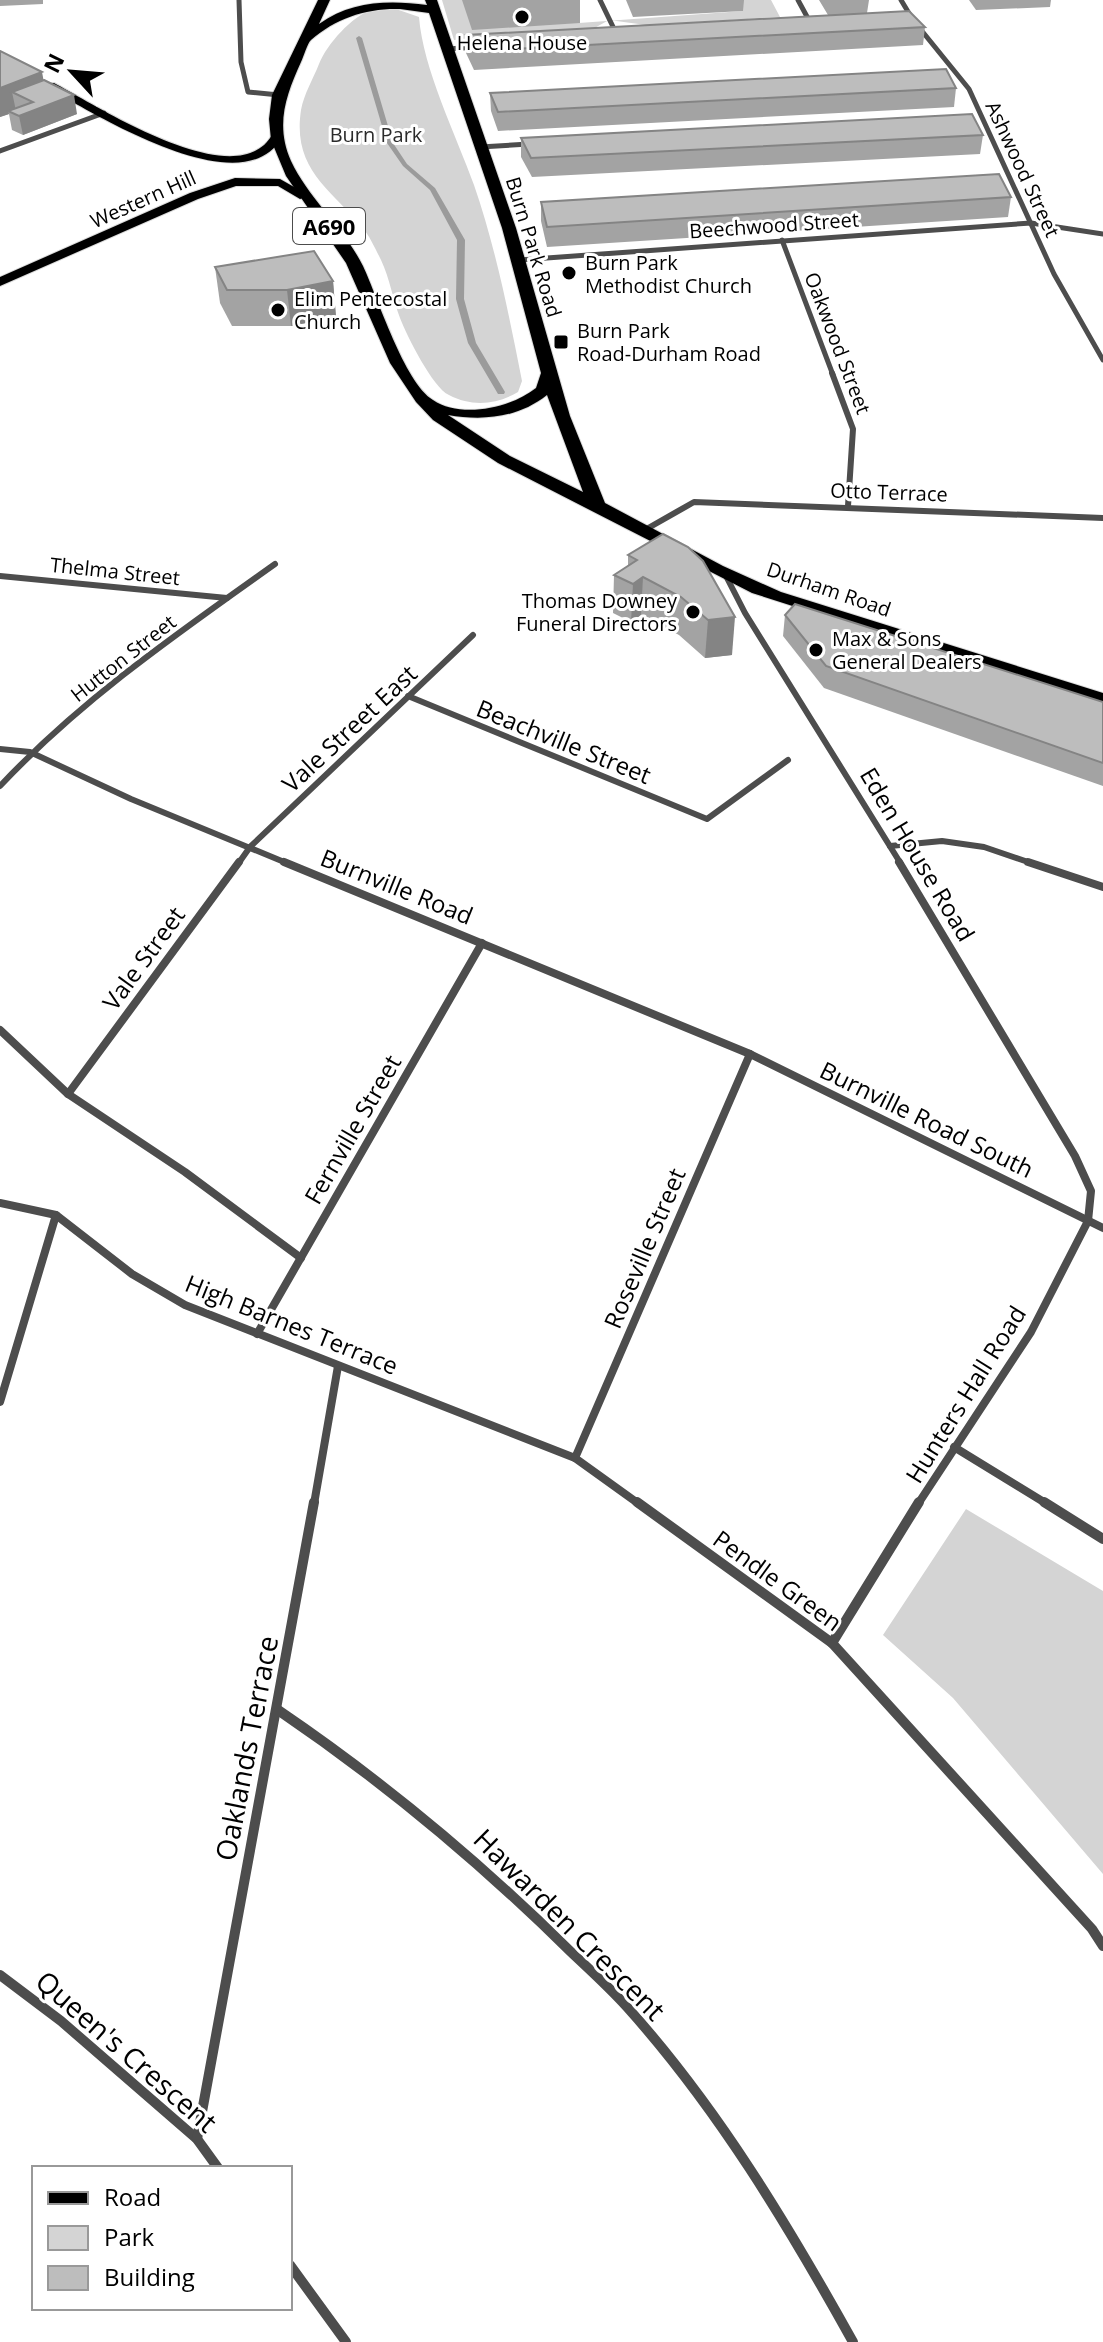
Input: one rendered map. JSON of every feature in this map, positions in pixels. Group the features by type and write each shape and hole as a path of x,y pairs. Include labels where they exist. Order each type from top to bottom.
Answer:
{"highway":[{"name":"A690","path":"324,0 279,95 276,109 276,137 304,196 342,241 359,272 381,330 406,378 424,401 463,433 521,468 598,505"},
{"name":"A690","path":"301,46 332,17 354,5 398,1 432,5"},
{"name":"Burn Park Road","path":"432,5 519,260 548,375 576,462 598,505"},
{"path":"424,401 462,413 502,411 536,397 543,390 548,375"},
{"name":"Durham Road","path":"598,505 725,574 799,604 1103,699"}],"main road":[{"path":"39,79 167,146 201,171 204,181 194,196"},
{"path":"167,146 205,159 231,160 266,150 276,137"},
{"name":"Western Hill","path":"0,282 194,196 235,182 258,180 291,187 304,196"}],"street":[{"path":"239,0 241,62 248,92 279,95"},
{"path":"600,0 618,38"},
{"path":"797,26 812,25 798,0"},
{"name":"Ashwood Street","path":"901,0 913,20 969,89 1054,274 1103,360"},
{"path":"898,21 913,20"},
{"path":"447,49 478,47"},
{"path":"0,151 104,113"},
{"path":"965,117 981,116"},
{"path":"480,147 542,143"},
{"name":"Beechwood Street","path":"519,260 1031,223 1103,234"},
{"name":"Oakwood Street","path":"782,240 853,429 848,506"},
{"name":"Otto Terrace","path":"643,531 694,502 1103,518"},
{"name":"Hutton Street","path":"0,786 30,752 128,673 275,564"},
{"name":"Eden House Road","path":"725,574 780,672 890,846 1075,1156"},
{"name":"Thelma Street","path":"0,576 227,598"},
{"name":"Vale Street East","path":"250,847 473,635"},
{"name":"Beachville Street","path":"408,696 707,819 788,760"},
{"name":"Burnville Road","path":"0,749 30,752 131,799 750,1054"},
{"path":"890,846 942,841 984,847 1103,887"},
{"name":"Vale Street","path":"68,1094 250,847"},
{"name":"Fernville Street","path":"257,1334 482,943"},
{"path":"0,1030 68,1094 185,1172 301,1258"},
{"name":"Burnville Road South","path":"750,1054 1103,1228"},
{"name":"Roseville Street","path":"575,1458 750,1054"},
{"name":"Hunters Hall Road","path":"832,1643 954,1447 1031,1332 1088,1221 1091,1191 1075,1156"},
{"name":"High Barnes Terrace","path":"0,1203 56,1215 132,1274 185,1305 405,1390"},
{"path":"0,1402 56,1215"},
{"name":"Oaklands Terrace","path":"197,2139 278,1710 338,1366"},
{"name":"Pendle Green","path":"405,1390 575,1458 832,1643 1092,1929 1103,1946"},
{"path":"954,1447 1103,1539"},
{"name":"Hawarden Crescent","path":"278,1710 355,1761 491,1873 634,2015 752,2173 805,2252 853,2342"},
{"name":"Queen's Crescent","path":"0,1975 61,2021 197,2139 217,2166"},
{"path":"292,2268 346,2342"}],"green space":[{"path":"442,0 462,0 579,23 607,21 589,31 454,40"},
{"path":"738,0 771,0 780,17 646,25 613,21 743,11"},
{"name":"Burn Park","path":"373,9 396,9 419,17 427,58 441,102 482,209 522,381 518,392 501,400 475,403 458,399 436,383 403,326 384,267 370,239 317,177 302,148 301,110 323,56 349,24"},
{"path":"966,1509 1103,1591 1103,1874 953,1698 883,1635"}],"building":[{"path":"909,11 925,27 473,51 466,35"},
{"path":"0,51 42,72 0,88"},
{"path":"946,69 956,88 498,112 490,93"},
{"path":"44,80 74,95 19,116 8,111 33,102 12,92"},
{"path":"972,114 983,135 531,158 521,138"},
{"path":"999,174 1011,197 547,227 541,202"},
{"path":"314,251 333,281 287,290 227,290 215,267"},
{"path":"663,534 688,547 703,561 735,617 708,620 681,597 643,577 633,584 614,575 637,560 628,555"},
{"path":"795,604 1103,702 1103,763 826,666 785,615"}],"waterway":[{"path":"359,38 390,143 405,165 433,189 461,240 460,299 472,343 501,392"}],"place":[{"name":"Helena House","path":"522,17"},
{"name":"Burn Park Methodist Church","path":"569,273"},
{"name":"Elim Pentecostal Church","path":"278,310"},
{"name":"Burn Park Road-Durham Road","path":"561,342"},
{"name":"Thomas Downey Funeral Directors","path":"693,612"},
{"name":"Max & Sons General Dealers","path":"816,650"}]}
